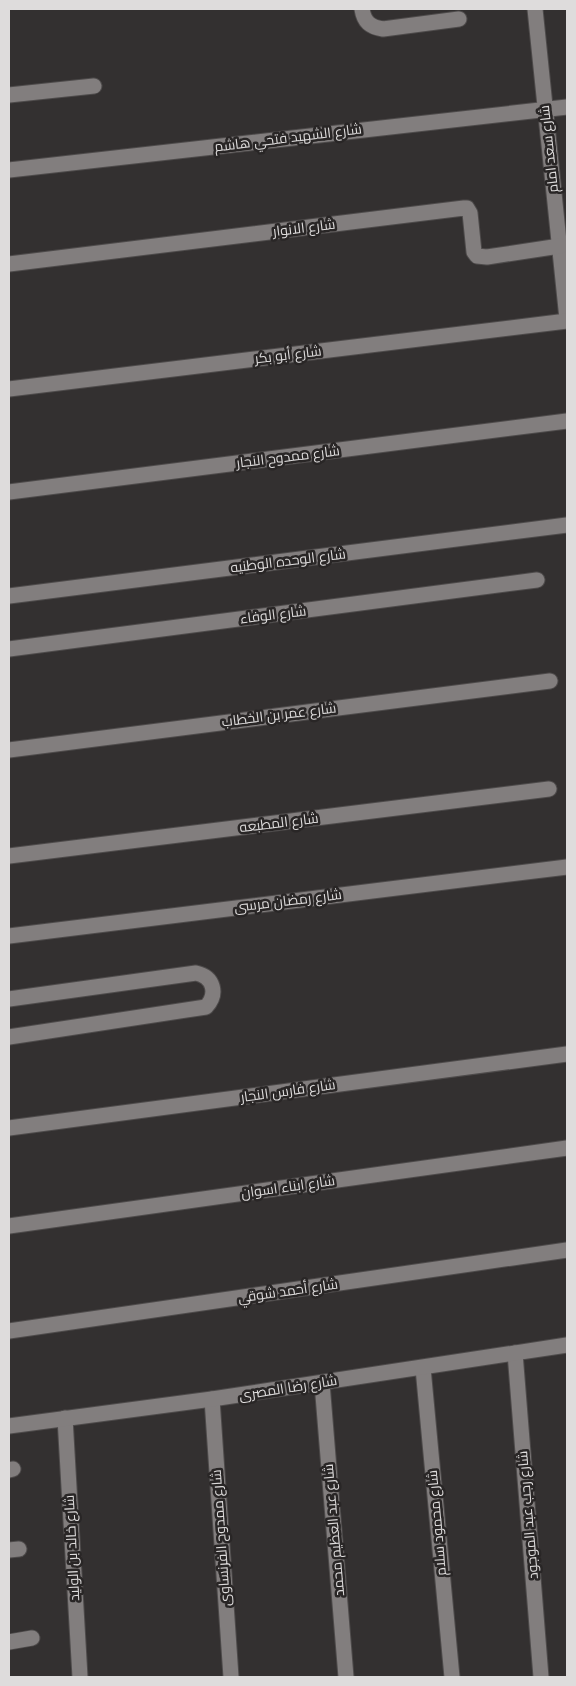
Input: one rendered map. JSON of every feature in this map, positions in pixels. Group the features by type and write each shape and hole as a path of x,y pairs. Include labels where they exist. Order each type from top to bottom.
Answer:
{"street":[{"path":"362,9 366,23 374,28 383,29 459,19"},
{"name":"شارع سعد امام","path":"535,9 567,320"},
{"path":"9,95 94,86"},
{"name":"شارع الشهيد فتحي هاشم","path":"9,170 567,107"},
{"name":"شارع الانوار","path":"9,264 464,208 467,208 470,213 474,252 480,257 560,246"},
{"name":"شارع أبو بكر","path":"9,389 567,320"},
{"name":"شارع ممدوح النجار","path":"9,492 567,422"},
{"name":"شارع الوحده الوطنيه","path":"9,596 567,525"},
{"name":"شارع الوفاء","path":"9,649 536,580"},
{"name":"شارع عمر بن الخطاب","path":"9,750 550,681"},
{"name":"شارع المطبعه","path":"9,856 549,789"},
{"name":"شارع رمضان مرسى","path":"9,936 567,867"},
{"path":"9,999 196,973 207,978 213,987 213,996 206,1007 9,1037"},
{"name":"شارع فارس النجار","path":"9,1128 567,1054"},
{"name":"شارع ابناء اسوان","path":"9,1226 567,1148"},
{"name":"شارع أحمد شوقي","path":"9,1331 567,1250"},
{"name":"شارع رضا المصرى","path":"9,1426 212,1399 567,1345"},
{"name":"شارع رجب عبد الموجود","path":"515,1353 541,1677"},
{"name":"شارع محمود سلام","path":"423,1368 452,1677"},
{"name":"شارع عبد العظيم محمد","path":"322,1383 346,1677"},
{"name":"شارع ممدوح الفرنساوى","path":"212,1399 231,1677"},
{"name":"شارع خالد بن الوليد","path":"65,1418 80,1677"},
{"path":"9,1642 32,1638"}]}
